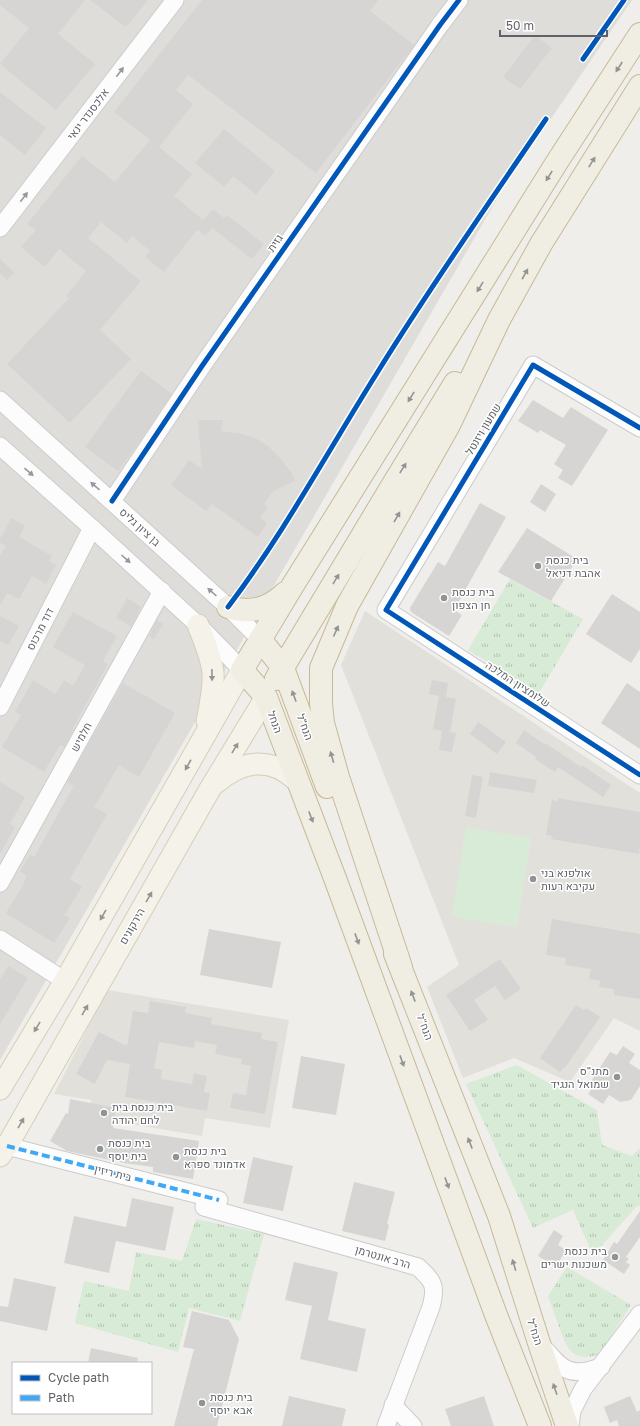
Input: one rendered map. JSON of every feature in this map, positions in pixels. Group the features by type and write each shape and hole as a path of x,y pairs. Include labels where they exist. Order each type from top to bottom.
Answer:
{"highway":[{"path":"242,670 293,585 557,162 640,34"},
{"path":"401,966 338,777 323,722 321,703 321,668 347,606 449,425 499,320 541,244 640,86"},
{"path":"266,697 389,491 471,359 499,320"},
{"path":"228,607 256,610 265,607 274,602 293,585"},
{"name":"הנח\"ל","path":"260,639 283,668 344,833 401,966 499,1216 539,1343 569,1426"},
{"name":"הנחל","path":"242,670 266,697 297,781"},
{"path":"297,781 496,1315 540,1426"}],"main road":[{"path":"198,625 210,658 213,673 205,734"},
{"path":"0,1089 65,981 242,670"},
{"name":"הירקונים","path":"4,1151 210,789 266,697"},
{"path":"210,789 231,772 244,766 257,763 270,764 282,768 297,781"}],"street":[{"name":"אלכסנדר ינאי","path":"0,228 175,0"},
{"name":"גזית","path":"112,501 202,366 459,0"},
{"name":"שמעון ויזנטל","path":"386,610 533,364 640,428"},
{"name":"בן ציון גליס","path":"0,400 228,607 260,639"},
{"path":"0,446 108,542 198,625 242,670"},
{"name":"דוד מרכוס","path":"0,707 92,528"},
{"path":"80,552 108,542"},
{"name":"חלמיש","path":"0,882 162,592"},
{"name":"שלומציון המלכה","path":"386,610 640,776"},
{"path":"0,939 65,981"},
{"name":"בית ריזין","path":"4,1151 211,1204"},
{"name":"הרב אונטרמן","path":"211,1204 418,1267 430,1278 434,1293 431,1306 386,1426"},
{"path":"569,1426 572,1411 583,1390 640,1314"},
{"path":"539,1343 556,1362 567,1370 576,1373 601,1367"},
{"path":"393,1405 413,1426"}],"shaded area":[{"path":"0,0 632,0 501,192 0,1060"},
{"name":"אולפנא בני עקיבא רעות","path":"365,611 640,793 640,1031 614,1018 570,1082 514,1058 463,1078 427,987 459,965 341,665"},
{"path":"107,990 289,1020 270,1128 205,1118 202,1136 125,1123 90,1119 91,1100 54,1094"}],"green space":[{"path":"510,579 583,619 539,693 468,650"},
{"path":"466,827 531,838 517,927 452,917"},
{"path":"517,1065 597,1110 602,1145 632,1156 640,1148 640,1206 638,1205 593,1255 573,1210 533,1228 466,1084"},
{"path":"196,1219 264,1234 240,1321 189,1308 178,1352 75,1323 84,1281 129,1291 136,1252 182,1261"},
{"path":"567,1267 631,1305 600,1354 584,1357 578,1356 569,1349 563,1336 548,1296"}],"building":[{"path":"0,0 85,0 58,34 95,64 56,110 0,64 29,28 0,5"},
{"path":"90,0 148,0 126,27"},
{"path":"202,0 378,0 370,11 414,45 316,173 188,75 176,90 193,104 159,147 192,174 174,196 203,220 213,209 224,218 227,215 264,244 252,259 212,228 205,236 197,230 164,272 145,257 150,251 132,236 127,243 101,222 88,238 141,281 100,330 131,359 70,423 7,364 69,298 66,296 86,271 59,249 45,267 21,247 36,230 27,224 82,156 115,182 150,140 114,112"},
{"path":"535,35 552,48 520,89 503,77"},
{"path":"0,92 46,128 25,155 0,135"},
{"path":"224,129 275,171 256,195 233,176 224,187 195,163"},
{"path":"0,259 15,273 7,280 0,274"},
{"path":"141,371 172,394 118,471 85,447"},
{"path":"533,400 563,418 571,407 608,430 572,486 558,478 563,470 554,464 566,445 540,430 538,433 518,421"},
{"path":"198,420 223,420 221,431 243,434 257,439 268,446 291,472 295,481 273,491 264,504 268,507 260,518 267,523 258,537 212,504 206,511 171,485 189,460 202,469"},
{"path":"541,484 556,494 545,512 530,502"},
{"path":"480,503 506,517 454,610 462,615 449,636 411,612 410,608 438,562 445,566"},
{"path":"11,518 25,526 19,537 52,556 49,561 56,565 46,584 32,576 19,599 7,593 0,606 0,556 6,546 0,543 0,539"},
{"name":"בית כנסת אהבת דניאל","path":"527,528 577,559 551,601 498,572"},
{"path":"612,594 640,612 640,649 631,663 586,634"},
{"path":"127,598 141,607 131,626 116,618"},
{"path":"73,612 117,636 103,661 108,664 64,747 60,745 44,772 2,747 21,715 15,712 33,680 56,694 64,680 73,686 85,665 53,647"},
{"path":"0,616 19,626 8,645 0,641"},
{"path":"157,620 163,624 154,639 149,636"},
{"path":"432,680 448,683 446,697 456,699 450,732 456,733 452,752 439,750 442,731 433,729 439,696 429,694"},
{"path":"123,683 175,713 139,777 119,765 94,807 107,814 70,879 82,887 64,915 70,918 54,943 6,913 25,882 24,881 27,876 20,871 30,855 34,857 74,786 67,782"},
{"path":"627,683 640,692 640,749 601,723"},
{"path":"478,722 506,742 497,754 470,734"},
{"path":"524,730 581,767 582,765 611,785 603,797 558,767 555,772 535,759 536,757 516,743"},
{"path":"490,772 537,780 534,793 488,786"},
{"path":"472,775 483,777 476,818 465,816"},
{"path":"0,782 25,797 10,824 15,827 0,854"},
{"path":"558,798 640,812 639,854 551,839 552,836 546,835 552,800 558,801"},
{"path":"552,919 640,934 640,999 614,995 614,989 599,987 600,981 589,979 591,969 565,965 566,958 546,955"},
{"path":"209,929 281,942 272,988 200,975"},
{"path":"500,959 521,989 505,1000 495,986 474,1000 488,1020 470,1031 446,995"},
{"path":"8,966 28,978 0,1024 0,980"},
{"path":"150,1001 186,1007 185,1013 212,1018 211,1024 262,1033 261,1039 278,1042 265,1114 230,1108 233,1093 246,1095 251,1066 241,1064 242,1059 215,1054 217,1045 195,1041 194,1048 159,1042 154,1068 162,1070 161,1079 192,1084 194,1073 207,1076 204,1092 210,1093 207,1111 125,1097 130,1064 107,1060 95,1084 76,1074 99,1032 127,1046 133,1011 148,1013"},
{"path":"576,1005 584,1010 586,1008 600,1017 564,1069 563,1068 560,1072 540,1058"},
{"name":"מתנ\"ס שמואל הנגיד","path":"623,1046 635,1054 629,1063 640,1070 640,1086 631,1100 620,1102 609,1095 603,1104 588,1094 594,1085 590,1083 610,1052 617,1055"},
{"path":"301,1056 345,1064 336,1115 292,1108"},
{"path":"70,1099 116,1108 113,1128 199,1141 193,1179 153,1172 153,1167 124,1163 67,1151 50,1141 66,1113 68,1114"},
{"path":"253,1157 293,1166 283,1211 243,1203"},
{"path":"354,1182 395,1192 387,1224 389,1225 385,1241 342,1231"},
{"path":"132,1198 174,1207 165,1251 116,1241 109,1273 64,1263 74,1216 126,1227"},
{"path":"640,1211 640,1237 626,1257 629,1259 626,1262 630,1265 624,1274 603,1260 614,1242 617,1244"},
{"path":"554,1230 563,1236 558,1245 566,1250 556,1267 538,1256"},
{"path":"294,1262 338,1272 328,1320 366,1329 357,1372 300,1359 312,1306 285,1300"},
{"path":"14,1278 56,1287 47,1331 0,1321 0,1306 8,1307"},
{"path":"192,1311 229,1320 239,1339 217,1426 174,1426 194,1349 183,1347"},
{"path":"91,1348 138,1358 137,1362 88,1362"},
{"path":"289,1396 346,1409 342,1426 282,1426"},
{"path":"484,1396 494,1426 451,1426 445,1409"},
{"path":"630,1396 637,1412 640,1410 640,1426 619,1426 617,1420 610,1423 604,1407"}],"marked path":[{"path":"7,1146 219,1200"}],"cycle path":[{"path":"112,501 202,366 459,0"},
{"path":"583,59 624,0"},
{"path":"228,607 287,521 397,341 546,119"},
{"path":"640,428 533,365 386,610 640,775"}],"place":[{"name":"בית כנסת אהבת דניאל","path":"538,566"},
{"name":"בית כנסת חן הצפון","path":"444,598"},
{"name":"אולפנא בני עקיבא רעות","path":"533,879"},
{"name":"מתנ\"ס שמואל הנגיד","path":"617,1077"},
{"name":"בית כנסת בית לחם יהודה","path":"104,1113"},
{"name":"בית כנסת בית יוסף","path":"100,1149"},
{"name":"בית כנסת אדמונד ספרא","path":"176,1157"},
{"name":"בית כנסת משכנות ישרים","path":"615,1257"},
{"name":"בית כנסת אבא יוסף","path":"202,1403"}]}
